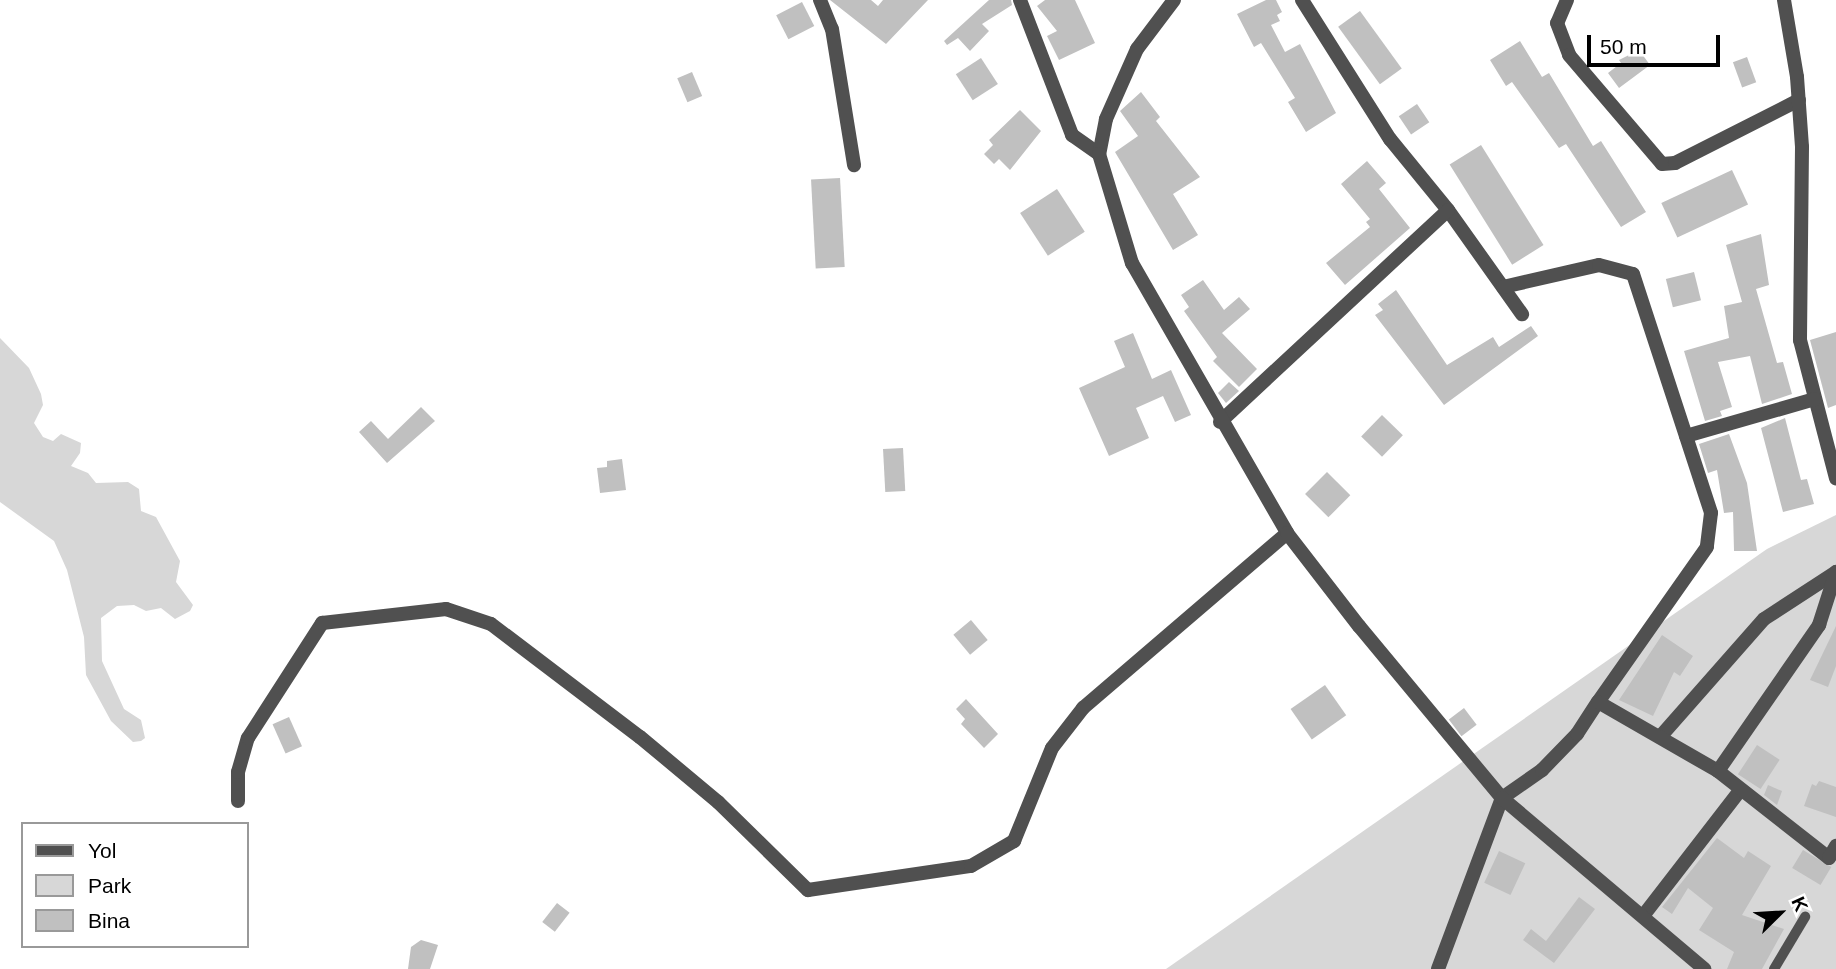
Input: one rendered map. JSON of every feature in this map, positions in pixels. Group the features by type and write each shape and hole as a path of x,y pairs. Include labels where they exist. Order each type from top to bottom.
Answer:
{"street":[{"path":"820,0 832,29 854,165"},
{"path":"1020,0 1072,135 1099,154"},
{"path":"1174,0 1137,49 1106,119 1099,154 1132,263 1220,422 1287,533 1502,798 1704,969"},
{"path":"1302,0 1390,139 1448,210 1521,314"},
{"path":"1567,0 1557,23 1569,55 1662,164 1675,163 1799,100"},
{"path":"1784,0 1799,100 1804,229 1799,328 1836,478"},
{"path":"1220,422 1448,210"},
{"path":"1438,969 1502,798 1542,770 1577,734 1711,534 1711,513 1633,274 1599,265 1503,287"},
{"path":"1686,436 1815,399"},
{"path":"238,801 238,772 248,737 322,623 421,608 446,609 491,624 640,737 718,802 808,890 971,866 1014,841 1052,748 1083,709 1287,533"},
{"path":"1660,737 1764,619 1836,572"},
{"path":"1718,771 1819,625 1836,572"},
{"path":"1598,702 1718,771 1739,792 1829,858 1836,846"},
{"path":"1643,916 1739,792"}],"lane":[{"path":"1774,969 1805,917"}],"green space":[{"path":"0,338 29,368 41,394 43,405 34,423 43,437 53,441 61,434 81,443 80,453 71,466 88,473 96,483 128,482 139,489 141,511 156,517 180,561 176,582 193,605 190,611 175,619 161,608 146,611 134,605 117,606 101,618 102,661 124,709 141,720 145,738 141,741 133,742 111,721 86,675 84,637 67,570 54,541 0,502"},
{"path":"1836,515 1836,969 1166,969 1767,549"}],"building":[{"path":"830,0 871,0 878,6 883,0 928,0 886,44"},
{"path":"989,0 1011,0 1012,5 982,24 989,31 970,51 958,38 947,45 944,41"},
{"path":"1045,0 1075,0 1095,43 1059,60 1047,36 1057,31 1037,6"},
{"path":"1266,0 1276,0 1282,12 1277,15 1280,21 1271,25 1285,52 1300,44 1336,113 1306,132 1288,102 1295,98 1261,43 1254,47 1237,14"},
{"path":"802,2 814,26 788,39 776,15"},
{"path":"1360,11 1402,68 1380,84 1338,27"},
{"path":"1520,41 1542,77 1549,73 1593,146 1601,141 1646,212 1621,227 1566,144 1559,148 1512,82 1506,86 1490,60"},
{"path":"1639,50 1650,65 1619,88 1608,73 1621,63 1619,60"},
{"path":"1747,57 1756,82 1742,88 1733,62"},
{"path":"981,58 998,84 973,100 956,74"},
{"path":"692,72 702,96 687,102 677,78"},
{"path":"1141,92 1160,117 1156,121 1200,177 1173,194 1198,235 1173,250 1115,152 1138,136 1120,111"},
{"path":"1417,104 1429,122 1411,135 1399,116"},
{"path":"1020,110 1041,131 1010,170 999,159 994,164 984,154 993,145 989,140"},
{"path":"1481,145 1544,245 1512,265 1450,165"},
{"path":"1367,161 1386,183 1379,189 1410,228 1345,285 1326,263 1370,227 1366,222 1370,219 1341,184"},
{"path":"1732,170 1748,204 1677,237 1661,203"},
{"path":"840,178 845,267 816,268 811,180"},
{"path":"1057,189 1085,232 1048,256 1020,213"},
{"path":"1761,234 1769,285 1756,289 1777,363 1783,362 1792,394 1762,404 1750,356 1718,362 1732,407 1720,411 1722,416 1705,421 1684,351 1729,338 1724,306 1742,302 1726,245"},
{"path":"1694,272 1701,300 1673,307 1666,279"},
{"path":"1203,280 1224,310 1239,297 1250,309 1222,333 1257,369 1239,387 1213,361 1217,357 1184,311 1189,307 1181,295"},
{"path":"1396,290 1447,365 1493,337 1499,347 1531,326 1538,336 1444,405 1375,315 1383,310 1378,304"},
{"path":"1836,332 1836,405 1828,408 1810,340"},
{"path":"1133,333 1152,379 1171,370 1191,415 1175,422 1163,396 1136,408 1149,438 1109,456 1079,388 1125,367 1114,341"},
{"path":"1229,382 1239,391 1226,403 1218,393"},
{"path":"421,407 435,421 387,463 359,432 371,421 388,439"},
{"path":"1382,415 1403,435 1382,457 1361,437"},
{"path":"1785,418 1801,480 1807,479 1814,504 1783,512 1761,428"},
{"path":"1729,434 1747,483 1757,551 1734,551 1733,512 1724,513 1717,470 1708,473 1699,444"},
{"path":"903,448 905,491 885,492 883,449"},
{"path":"622,459 626,490 600,493 597,468 607,467 607,461"},
{"path":"1327,472 1350,495 1328,517 1305,494"},
{"path":"971,620 988,640 970,655 953,635"},
{"path":"1836,626 1836,666 1828,687 1810,680"},
{"path":"1662,635 1693,656 1680,676 1674,672 1653,716 1619,700"},
{"path":"1325,685 1346,715 1312,739 1291,709"},
{"path":"966,699 998,734 984,748 961,724 965,719 956,709"},
{"path":"1464,708 1477,725 1461,736 1449,719"},
{"path":"289,717 302,746 286,754 273,724"},
{"path":"1757,745 1780,760 1761,789 1738,774"},
{"path":"1819,781 1836,787 1836,817 1804,806 1812,784 1816,786"},
{"path":"1768,785 1782,791 1777,805 1764,795"},
{"path":"1717,838 1744,858 1748,851 1771,866 1742,915 1784,929 1762,969 1727,969 1734,952 1699,930 1713,908 1688,888 1672,914 1662,907"},
{"path":"1803,850 1831,867 1820,885 1792,868"},
{"path":"1499,851 1525,863 1510,895 1484,883"},
{"path":"1579,897 1595,909 1554,963 1523,940 1531,929 1546,941"},
{"path":"557,903 570,913 555,932 542,922"},
{"path":"421,940 438,945 430,969 408,969 411,947"}]}
